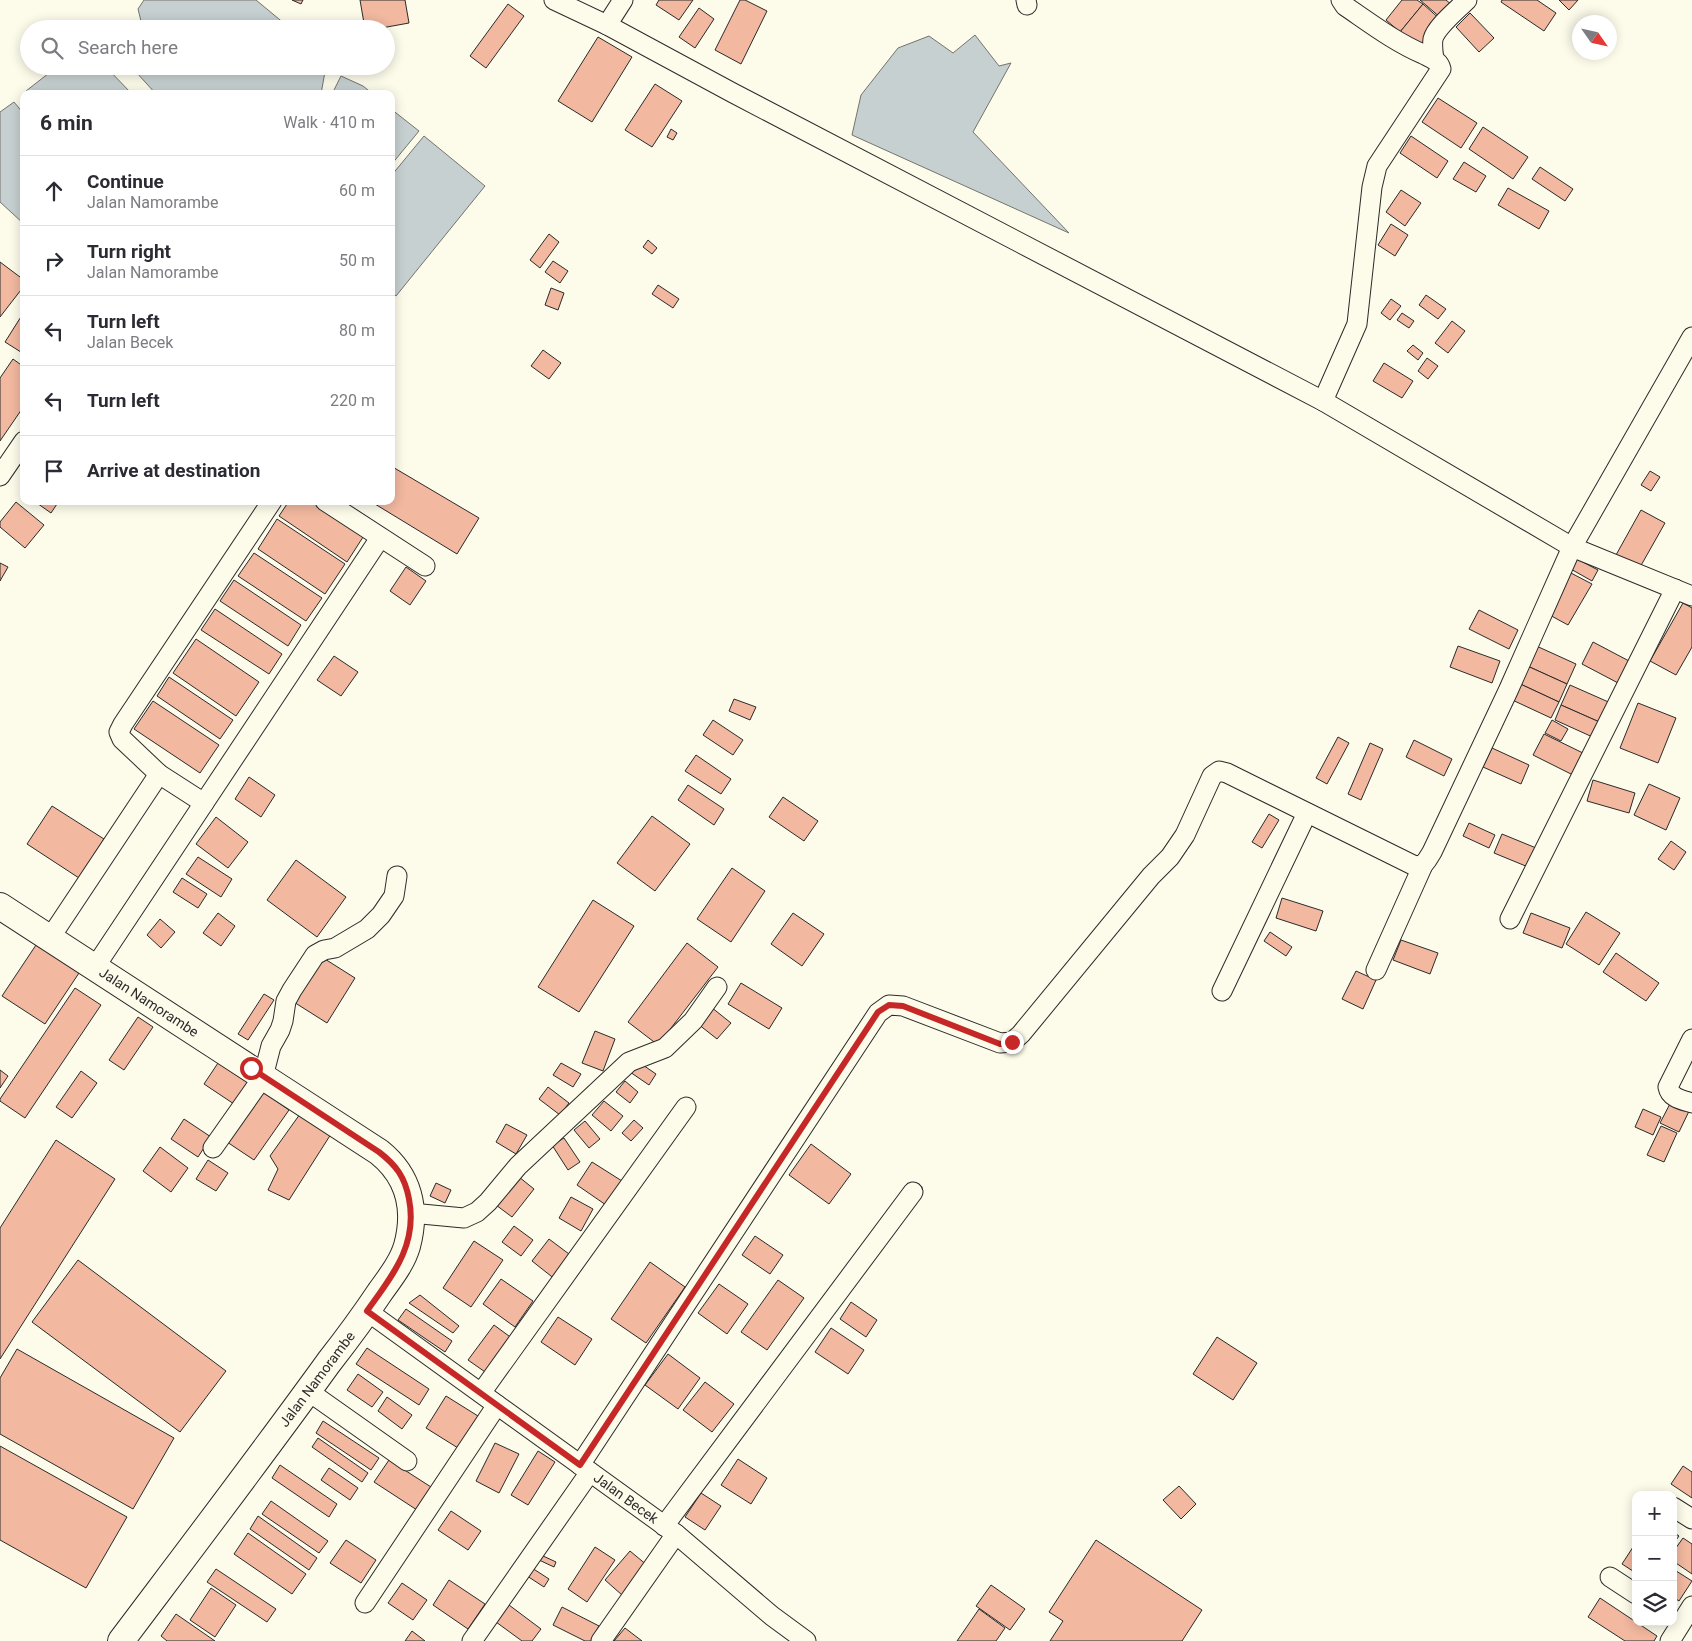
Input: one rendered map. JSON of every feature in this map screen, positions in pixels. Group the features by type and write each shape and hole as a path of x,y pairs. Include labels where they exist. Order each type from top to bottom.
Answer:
{"main road":[{"name":"Jalan Namorambe","path":"0,906 379,1152 391,1161 404,1180 411,1213 406,1248 394,1272 308,1391 121,1641"}],"street":[{"path":"554,0 607,25 733,93 1323,401 1572,547 1692,596"},
{"path":"607,25 623,0"},
{"path":"1323,401 1357,324 1372,187 1377,166 1439,72 1440,65 1434,59 1409,48 1345,6 1341,0"},
{"path":"1434,59 1432,45 1437,31 1467,0"},
{"path":"1376,970 1423,865 1432,852 1508,691 1572,547 1692,337"},
{"path":"0,476 20,448"},
{"path":"204,804 159,774 122,738 120,732 123,724 269,505"},
{"path":"331,505 425,566"},
{"path":"95,967 380,538"},
{"path":"1510,919 1675,589"},
{"path":"472,1641 878,1012 889,1005 903,1006 1000,1044 1012,1042 1021,1034 1151,876 1170,857 1185,835 1212,776 1219,771 1415,866 1423,865"},
{"path":"50,938 159,774"},
{"path":"1222,991 1307,813"},
{"path":"213,1148 263,1077 271,1046 280,1030 286,1001 292,990 316,955 368,930 394,896 397,876"},
{"path":"411,1213 464,1218 477,1212 488,1202 518,1166 629,1062 665,1048 692,1021 717,988"},
{"path":"1692,1039 1668,1087 1669,1092 1675,1097 1692,1103"},
{"path":"481,1393 686,1107"},
{"path":"601,1641 670,1530 913,1192"},
{"name":"Jalan Becek","path":"367,1311 670,1530 772,1616 806,1641"},
{"path":"308,1391 407,1461"},
{"path":"365,1603 497,1405"},
{"path":"1677,1510 1692,1519"},
{"path":"1610,1577 1632,1591"},
{"path":"1677,1620 1692,1606"},
{"path":"1670,1641 1675,1626"}],"shaded area":[{"path":"144,0 256,0 280,20 141,20 138,9"},
{"path":"975,35 999,66 1011,63 973,132 1069,233 852,135 861,95 898,48 929,36 953,53"},
{"path":"46,75 114,75 128,90 27,90"},
{"path":"139,75 324,75 322,90 152,90"},
{"path":"341,76 368,90 334,90"},
{"path":"14,102 20,109 20,220 0,202 0,112"},
{"path":"395,112 419,131 395,160"},
{"path":"424,136 485,186 396,296 395,295 395,171"}],"building":[{"path":"292,0 303,0 301,4"},
{"path":"360,0 405,0 409,23 395,26 395,20 363,20"},
{"path":"659,0 693,0 679,20 656,5"},
{"path":"740,0 745,0 767,11 741,64 715,50"},
{"path":"1402,0 1417,0 1423,4 1400,32 1386,20"},
{"path":"1420,0 1446,0 1452,5 1441,18"},
{"path":"1502,0 1537,0 1556,13 1544,31 1501,2"},
{"path":"1559,0 1578,0 1569,10"},
{"path":"508,4 524,16 486,68 470,56"},
{"path":"1423,4 1442,21 1420,47 1400,32"},
{"path":"699,8 714,19 695,48 679,37"},
{"path":"1470,13 1494,38 1479,52 1456,27"},
{"path":"598,37 632,57 592,122 558,101"},
{"path":"655,84 682,101 652,147 625,130"},
{"path":"1438,98 1477,123 1461,148 1422,122"},
{"path":"1483,127 1528,157 1513,179 1469,149"},
{"path":"671,129 677,133 673,140 667,137"},
{"path":"1411,136 1448,161 1437,178 1400,153"},
{"path":"1464,162 1486,176 1476,192 1453,179"},
{"path":"1540,167 1573,189 1565,201 1532,179"},
{"path":"1508,188 1549,211 1539,229 1498,205"},
{"path":"1401,190 1421,203 1405,226 1386,212"},
{"path":"1391,224 1408,235 1395,256 1378,245"},
{"path":"549,234 559,242 540,268 530,260"},
{"path":"648,240 657,248 652,254 643,247"},
{"path":"553,261 568,271 560,283 545,272"},
{"path":"0,262 20,277 20,291 0,317"},
{"path":"658,285 679,299 673,308 652,294"},
{"path":"551,288 564,293 558,310 545,305"},
{"path":"1426,295 1446,309 1438,319 1419,305"},
{"path":"1391,299 1401,306 1390,320 1381,313"},
{"path":"1402,313 1414,321 1409,328 1397,320"},
{"path":"20,318 20,351 5,342"},
{"path":"1452,321 1465,331 1448,353 1435,343"},
{"path":"1413,345 1423,353 1418,360 1407,351"},
{"path":"543,350 561,363 549,379 531,366"},
{"path":"1427,358 1438,366 1428,379 1418,371"},
{"path":"13,359 20,364 20,412 0,441 0,378"},
{"path":"1384,363 1413,381 1402,398 1373,381"},
{"path":"395,468 479,518 457,554 377,505 395,505"},
{"path":"1650,471 1660,477 1651,491 1641,485"},
{"path":"16,502 44,525 25,548 0,527 0,522"},
{"path":"40,505 56,505 51,513"},
{"path":"286,505 321,505 365,534 347,562 279,516"},
{"path":"1641,510 1665,523 1639,569 1616,555"},
{"path":"277,519 345,564 325,594 258,549"},
{"path":"254,553 322,598 306,621 238,576"},
{"path":"1575,558 1598,570 1592,581 1569,568"},
{"path":"0,563 8,567 0,581"},
{"path":"406,567 426,581 410,605 390,591"},
{"path":"1569,572 1592,584 1568,625 1546,613"},
{"path":"234,580 301,625 288,646 220,601"},
{"path":"1683,603 1692,608 1692,647 1676,675 1650,661"},
{"path":"215,609 282,654 269,674 201,630"},
{"path":"1479,610 1518,630 1509,649 1469,629"},
{"path":"196,639 259,682 236,716 173,673"},
{"path":"1593,642 1631,662 1620,684 1582,664"},
{"path":"1532,644 1576,664 1567,684 1523,664"},
{"path":"1458,646 1500,661 1492,683 1450,667"},
{"path":"334,656 358,672 341,696 317,680"},
{"path":"1523,664 1567,684 1559,702 1516,682"},
{"path":"169,677 233,720 220,739 157,696"},
{"path":"1516,682 1559,702 1551,718 1508,698"},
{"path":"1570,685 1613,704 1604,724 1561,705"},
{"path":"734,699 756,707 750,720 729,711"},
{"path":"153,701 219,745 200,773 134,729"},
{"path":"1638,703 1676,718 1658,763 1620,748"},
{"path":"1561,705 1604,724 1597,739 1555,720"},
{"path":"713,720 743,740 733,755 703,735"},
{"path":"1552,720 1568,729 1561,741 1545,733"},
{"path":"1544,734 1585,754 1575,776 1533,755"},
{"path":"1338,737 1349,743 1327,784 1316,778"},
{"path":"1414,740 1452,759 1444,776 1406,757"},
{"path":"1370,743 1383,749 1361,800 1348,794"},
{"path":"1492,748 1529,765 1521,784 1483,767"},
{"path":"696,755 731,779 721,794 685,771"},
{"path":"249,777 275,795 261,817 235,799"},
{"path":"1593,780 1635,793 1629,813 1587,801"},
{"path":"1649,784 1680,798 1666,830 1634,815"},
{"path":"688,785 724,809 714,825 678,800"},
{"path":"783,797 818,821 804,841 769,817"},
{"path":"52,806 104,839 79,878 27,844"},
{"path":"1269,814 1279,820 1262,848 1252,842"},
{"path":"652,816 690,844 655,891 617,863"},
{"path":"216,817 248,842 228,868 196,844"},
{"path":"1469,823 1495,835 1489,848 1463,836"},
{"path":"1502,834 1541,850 1533,869 1494,853"},
{"path":"1671,841 1686,852 1674,870 1658,859"},
{"path":"198,857 232,879 221,897 186,874"},
{"path":"296,860 346,897 317,937 267,900"},
{"path":"732,868 765,891 731,942 697,919"},
{"path":"182,878 207,894 198,908 173,892"},
{"path":"1282,898 1323,911 1316,931 1276,918"},
{"path":"593,900 634,926 579,1012 538,987"},
{"path":"1586,912 1620,933 1599,965 1566,944"},
{"path":"218,913 235,926 221,946 203,933"},
{"path":"793,913 824,934 802,966 771,944"},
{"path":"1531,913 1570,928 1562,948 1523,933"},
{"path":"160,919 175,932 161,948 147,935"},
{"path":"1270,932 1292,947 1286,956 1264,941"},
{"path":"1401,940 1438,953 1430,974 1393,960"},
{"path":"38,942 81,970 45,1024 2,996"},
{"path":"687,943 718,967 658,1045 628,1022"},
{"path":"1616,953 1659,983 1646,1001 1603,972"},
{"path":"317,954 355,978 327,1023 289,999"},
{"path":"1356,971 1376,980 1363,1009 1342,999"},
{"path":"741,983 782,1008 769,1029 728,1004"},
{"path":"75,988 101,1005 25,1118 0,1101 0,1099"},
{"path":"264,994 274,1000 248,1040 238,1034"},
{"path":"711,1007 731,1023 717,1039 698,1024"},
{"path":"138,1017 153,1027 124,1070 109,1060"},
{"path":"595,1031 615,1039 603,1071 582,1063"},
{"path":"637,1061 656,1074 649,1085 630,1072"},
{"path":"218,1063 248,1083 234,1104 204,1084"},
{"path":"561,1063 581,1074 573,1087 553,1075"},
{"path":"0,1070 8,1076 0,1088"},
{"path":"81,1071 97,1083 72,1118 56,1107"},
{"path":"625,1081 638,1092 630,1103 616,1092"},
{"path":"548,1087 569,1103 560,1115 539,1099"},
{"path":"262,1091 289,1110 254,1160 227,1142"},
{"path":"1673,1098 1691,1107 1679,1132 1660,1123"},
{"path":"604,1101 623,1116 611,1131 592,1115"},
{"path":"1643,1109 1661,1117 1653,1135 1635,1127"},
{"path":"300,1114 331,1134 289,1200 268,1190 278,1169 270,1156"},
{"path":"184,1119 211,1137 198,1157 171,1139"},
{"path":"634,1120 643,1128 631,1141 622,1133"},
{"path":"585,1121 600,1139 589,1148 574,1130"},
{"path":"506,1124 527,1135 516,1154 496,1142"},
{"path":"1661,1126 1677,1133 1664,1162 1647,1155"},
{"path":"564,1138 580,1162 568,1170 552,1145"},
{"path":"56,1140 115,1179 0,1359 0,1228"},
{"path":"811,1144 851,1174 829,1204 789,1175"},
{"path":"160,1147 188,1168 171,1192 143,1171"},
{"path":"208,1160 228,1173 216,1191 196,1179"},
{"path":"592,1162 622,1181 606,1205 577,1185"},
{"path":"514,1173 534,1189 512,1217 492,1202"},
{"path":"436,1183 451,1190 445,1203 430,1196"},
{"path":"571,1197 593,1209 581,1231 559,1218"},
{"path":"514,1226 533,1240 521,1256 502,1242"},
{"path":"755,1236 783,1255 770,1274 742,1255"},
{"path":"549,1239 573,1257 556,1280 532,1261"},
{"path":"474,1241 503,1260 471,1307 443,1288"},
{"path":"78,1260 226,1371 180,1432 32,1322"},
{"path":"650,1262 685,1287 646,1343 611,1319"},
{"path":"501,1279 533,1301 515,1327 483,1304"},
{"path":"778,1280 804,1298 767,1350 741,1332"},
{"path":"719,1284 748,1304 727,1334 698,1313"},
{"path":"420,1295 459,1326 453,1333 409,1303"},
{"path":"851,1302 877,1320 866,1337 840,1319"},
{"path":"406,1309 452,1341 445,1352 398,1320"},
{"path":"558,1317 592,1339 575,1365 541,1342"},
{"path":"494,1325 513,1339 488,1374 468,1360"},
{"path":"831,1328 864,1350 848,1374 815,1352"},
{"path":"1217,1337 1257,1363 1233,1400 1193,1374"},
{"path":"367,1348 429,1389 419,1405 356,1364"},
{"path":"17,1349 174,1438 133,1509 0,1434 0,1378"},
{"path":"668,1354 700,1378 678,1409 645,1385"},
{"path":"358,1374 383,1392 372,1407 347,1390"},
{"path":"705,1382 734,1404 712,1432 683,1410"},
{"path":"446,1396 478,1416 458,1448 426,1428"},
{"path":"387,1397 412,1415 402,1429 378,1411"},
{"path":"323,1421 379,1458 371,1470 316,1433"},
{"path":"318,1438 368,1473 362,1482 312,1447"},
{"path":"495,1443 519,1454 499,1493 476,1481"},
{"path":"0,1446 127,1517 86,1588 0,1540"},
{"path":"538,1451 555,1462 528,1505 511,1495"},
{"path":"738,1459 767,1478 751,1504 721,1485"},
{"path":"389,1460 431,1487 417,1510 374,1482"},
{"path":"280,1465 337,1504 329,1517 272,1478"},
{"path":"1683,1466 1692,1472 1692,1498 1671,1484"},
{"path":"329,1468 358,1488 350,1500 321,1480"},
{"path":"1179,1486 1196,1504 1181,1519 1163,1500"},
{"path":"701,1493 721,1506 705,1530 685,1517"},
{"path":"271,1501 328,1541 319,1553 262,1514"},
{"path":"451,1511 481,1531 468,1550 438,1530"},
{"path":"258,1516 317,1558 309,1570 250,1529"},
{"path":"248,1533 306,1574 292,1594 234,1554"},
{"path":"1683,1538 1692,1544 1692,1574 1677,1564 1677,1546"},
{"path":"346,1540 376,1560 361,1583 330,1563"},
{"path":"1096,1540 1202,1610 1182,1641 1050,1641 1063,1621 1049,1612"},
{"path":"595,1547 615,1560 587,1602 568,1589"},
{"path":"1632,1549 1632,1570 1622,1564"},
{"path":"630,1551 648,1566 622,1595 605,1580"},
{"path":"541,1555 556,1562 554,1567 539,1560"},
{"path":"529,1566 549,1579 544,1587 524,1574"},
{"path":"216,1569 276,1609 267,1622 207,1582"},
{"path":"1677,1572 1692,1581 1679,1601 1677,1600"},
{"path":"449,1580 485,1604 468,1629 433,1605"},
{"path":"402,1583 427,1600 413,1620 388,1603"},
{"path":"991,1585 1025,1609 1010,1630 976,1606"},
{"path":"211,1588 236,1605 215,1637 190,1620"},
{"path":"1600,1598 1632,1619 1632,1626 1642,1626 1657,1636 1654,1641 1625,1641 1588,1617"},
{"path":"509,1605 541,1629 532,1641 522,1641 496,1622"},
{"path":"562,1607 599,1626 591,1641 585,1641 553,1625"},
{"path":"979,1609 1005,1628 996,1641 957,1641"},
{"path":"176,1614 215,1641 167,1641 161,1636"},
{"path":"625,1628 642,1641 614,1641"},
{"path":"412,1631 425,1641 405,1641"}],"route":[{"path":"251,1068 379,1152 391,1161 404,1180 411,1213 406,1248 394,1272 367,1311 580,1465 878,1012 889,1005 903,1006 1000,1044 1012,1042"}]}
